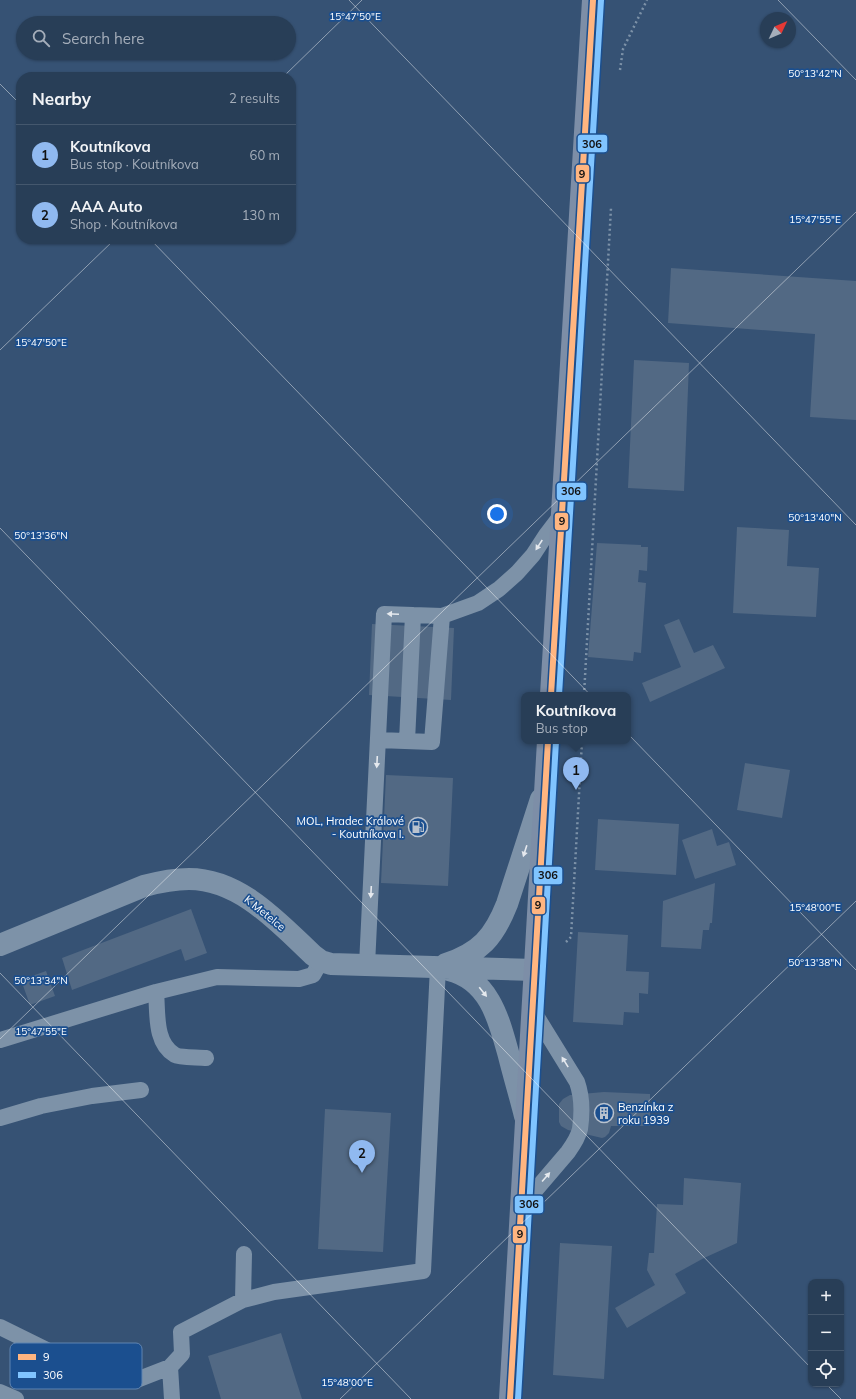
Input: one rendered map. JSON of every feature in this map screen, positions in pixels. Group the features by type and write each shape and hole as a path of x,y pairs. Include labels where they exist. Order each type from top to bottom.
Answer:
{"main road":[{"path":"551,692 593,0"},
{"path":"510,1399 548,744"}],"street":[{"path":"438,967 462,959 473,953 494,931 507,904 545,787"},
{"name":"K Metelce","path":"0,945 144,886 164,881 190,878 214,882 240,893 265,911 321,961"},
{"path":"321,961 331,964 535,970"},
{"path":"438,967 452,971 472,980 493,1005 500,1024 526,1119"}],"lane":[{"path":"367,965 384,614 442,616 478,603 498,590 517,573 533,555 562,514"},
{"path":"407,741 413,615"},
{"path":"378,740 432,742 442,616"},
{"path":"0,1040 156,992 217,977 299,979 313,975 321,961"},
{"path":"142,1379 170,1367 182,1354 181,1332 243,1300 274,1292 423,1271 438,967"},
{"path":"156,992 162,1043 175,1055 206,1058"},
{"path":"521,1207 568,1152 580,1129 581,1101 580,1090 577,1082 532,1009"},
{"path":"0,1118 40,1106 92,1096 141,1090"},
{"path":"243,1300 244,1254"},
{"path":"0,1327 32,1343"},
{"path":"170,1367 172,1399"},
{"path":"0,1392 16,1399"}],"path":[{"path":"619,72 623,49 647,0"},
{"path":"584,692 612,208"}],"building":[{"path":"671,268 856,281 856,420 810,417 815,334 668,323"},
{"path":"634,360 689,363 684,491 628,488"},
{"path":"737,527 789,530 787,566 819,568 816,617 733,613"},
{"path":"597,543 641,545 641,547 648,547 647,571 639,570 638,582 646,583 641,653 634,652 633,661 588,657"},
{"path":"679,619 694,653 713,645 725,668 650,702 642,683 681,667 664,625"},
{"path":"372,624 454,628 451,700 369,695"},
{"path":"745,763 790,770 782,818 737,810"},
{"path":"386,775 453,778 448,886 381,883"},
{"path":"598,819 679,824 676,875 595,870"},
{"path":"712,829 717,846 729,842 736,865 695,879 682,840"},
{"path":"715,883 712,923 710,923 709,930 703,930 701,949 661,947 663,901"},
{"path":"191,909 207,953 185,961 181,949 72,990 62,958"},
{"path":"578,932 628,935 626,971 649,972 648,994 639,993 639,1013 624,1012 623,1025 573,1022"},
{"path":"46,971 55,996 30,1005 21,980"},
{"name":"Benzínka z roku 1939","path":"604,1092 650,1094 650,1126 611,1126 609,1133 602,1138 568,1130 561,1126 559,1122 559,1104 563,1099 570,1095"},
{"path":"325,1109 391,1113 383,1252 318,1249"},
{"path":"684,1178 741,1183 737,1243 704,1258 675,1274 686,1293 627,1328 615,1308 655,1285 647,1270 649,1253 654,1253 657,1204 683,1205"},
{"path":"560,1243 612,1246 604,1379 553,1375"},
{"path":"281,1333 302,1399 221,1399 208,1356"}],"transit line":[{"name":"9","path":"551,692 593,0"},
{"name":"306","path":"559,692 601,0"},
{"name":"9","path":"510,1399 548,744"},
{"name":"306","path":"518,1399 556,744"}],"place":[{"name":"Koutníkova","path":"576,790"},
{"name":"MOL, Hradec Králové - Koutníkova I.","path":"418,827"},
{"name":"Benzínka z roku 1939","path":"604,1113"},
{"name":"AAA Auto","path":"362,1173"}]}
